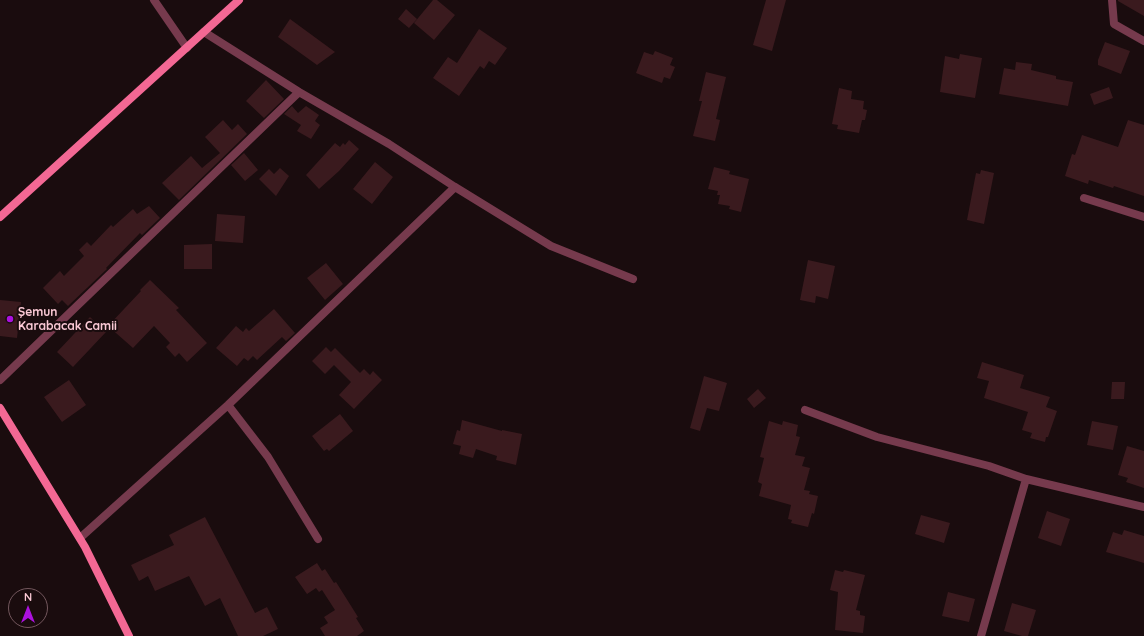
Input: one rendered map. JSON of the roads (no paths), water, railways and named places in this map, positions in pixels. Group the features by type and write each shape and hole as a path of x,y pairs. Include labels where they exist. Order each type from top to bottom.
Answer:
{"main road":[{"path":"0,217 240,0"},
{"path":"0,408 80,538 129,636"}],"street":[{"path":"154,0 186,48"},
{"path":"1112,0 1114,24 1144,41"},
{"path":"204,32 299,92 389,144 550,246 634,279"},
{"path":"0,380 299,92"},
{"path":"80,538 228,405 455,187"},
{"path":"1084,198 1144,217"},
{"path":"228,405 268,457 318,539"},
{"path":"805,410 877,437 989,466 1026,479 1144,507"},
{"path":"981,636 1026,479"}],"place":[{"name":"Şemun Karabacak Camii","path":"10,319"}]}
